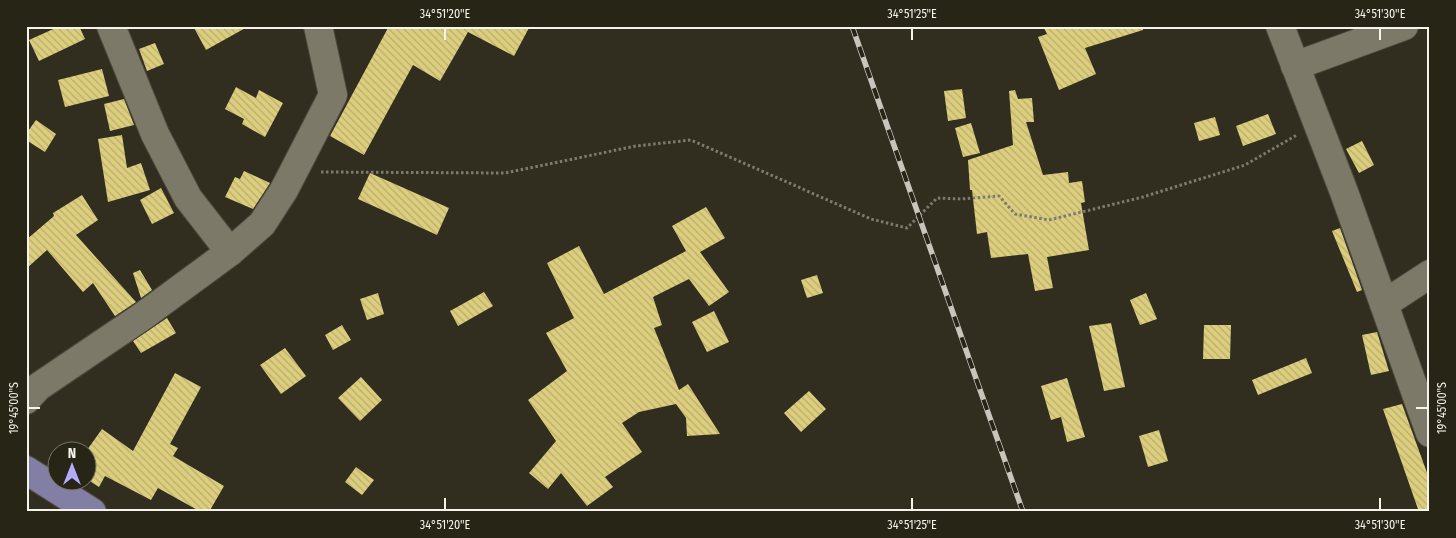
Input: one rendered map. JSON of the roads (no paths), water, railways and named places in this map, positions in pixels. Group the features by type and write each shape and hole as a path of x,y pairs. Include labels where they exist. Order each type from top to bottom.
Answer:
{"main road":[{"path":"26,470 92,512"}],"street":[{"path":"111,26 155,134 188,198 230,252"},
{"path":"26,400 38,387 143,316 230,252 262,224 293,172 333,95 318,26"},
{"path":"1280,26 1318,124 1430,433"},
{"path":"1295,66 1404,26"},
{"path":"1384,304 1430,274"}],"railway":[{"path":"852,26 1023,512"}]}
